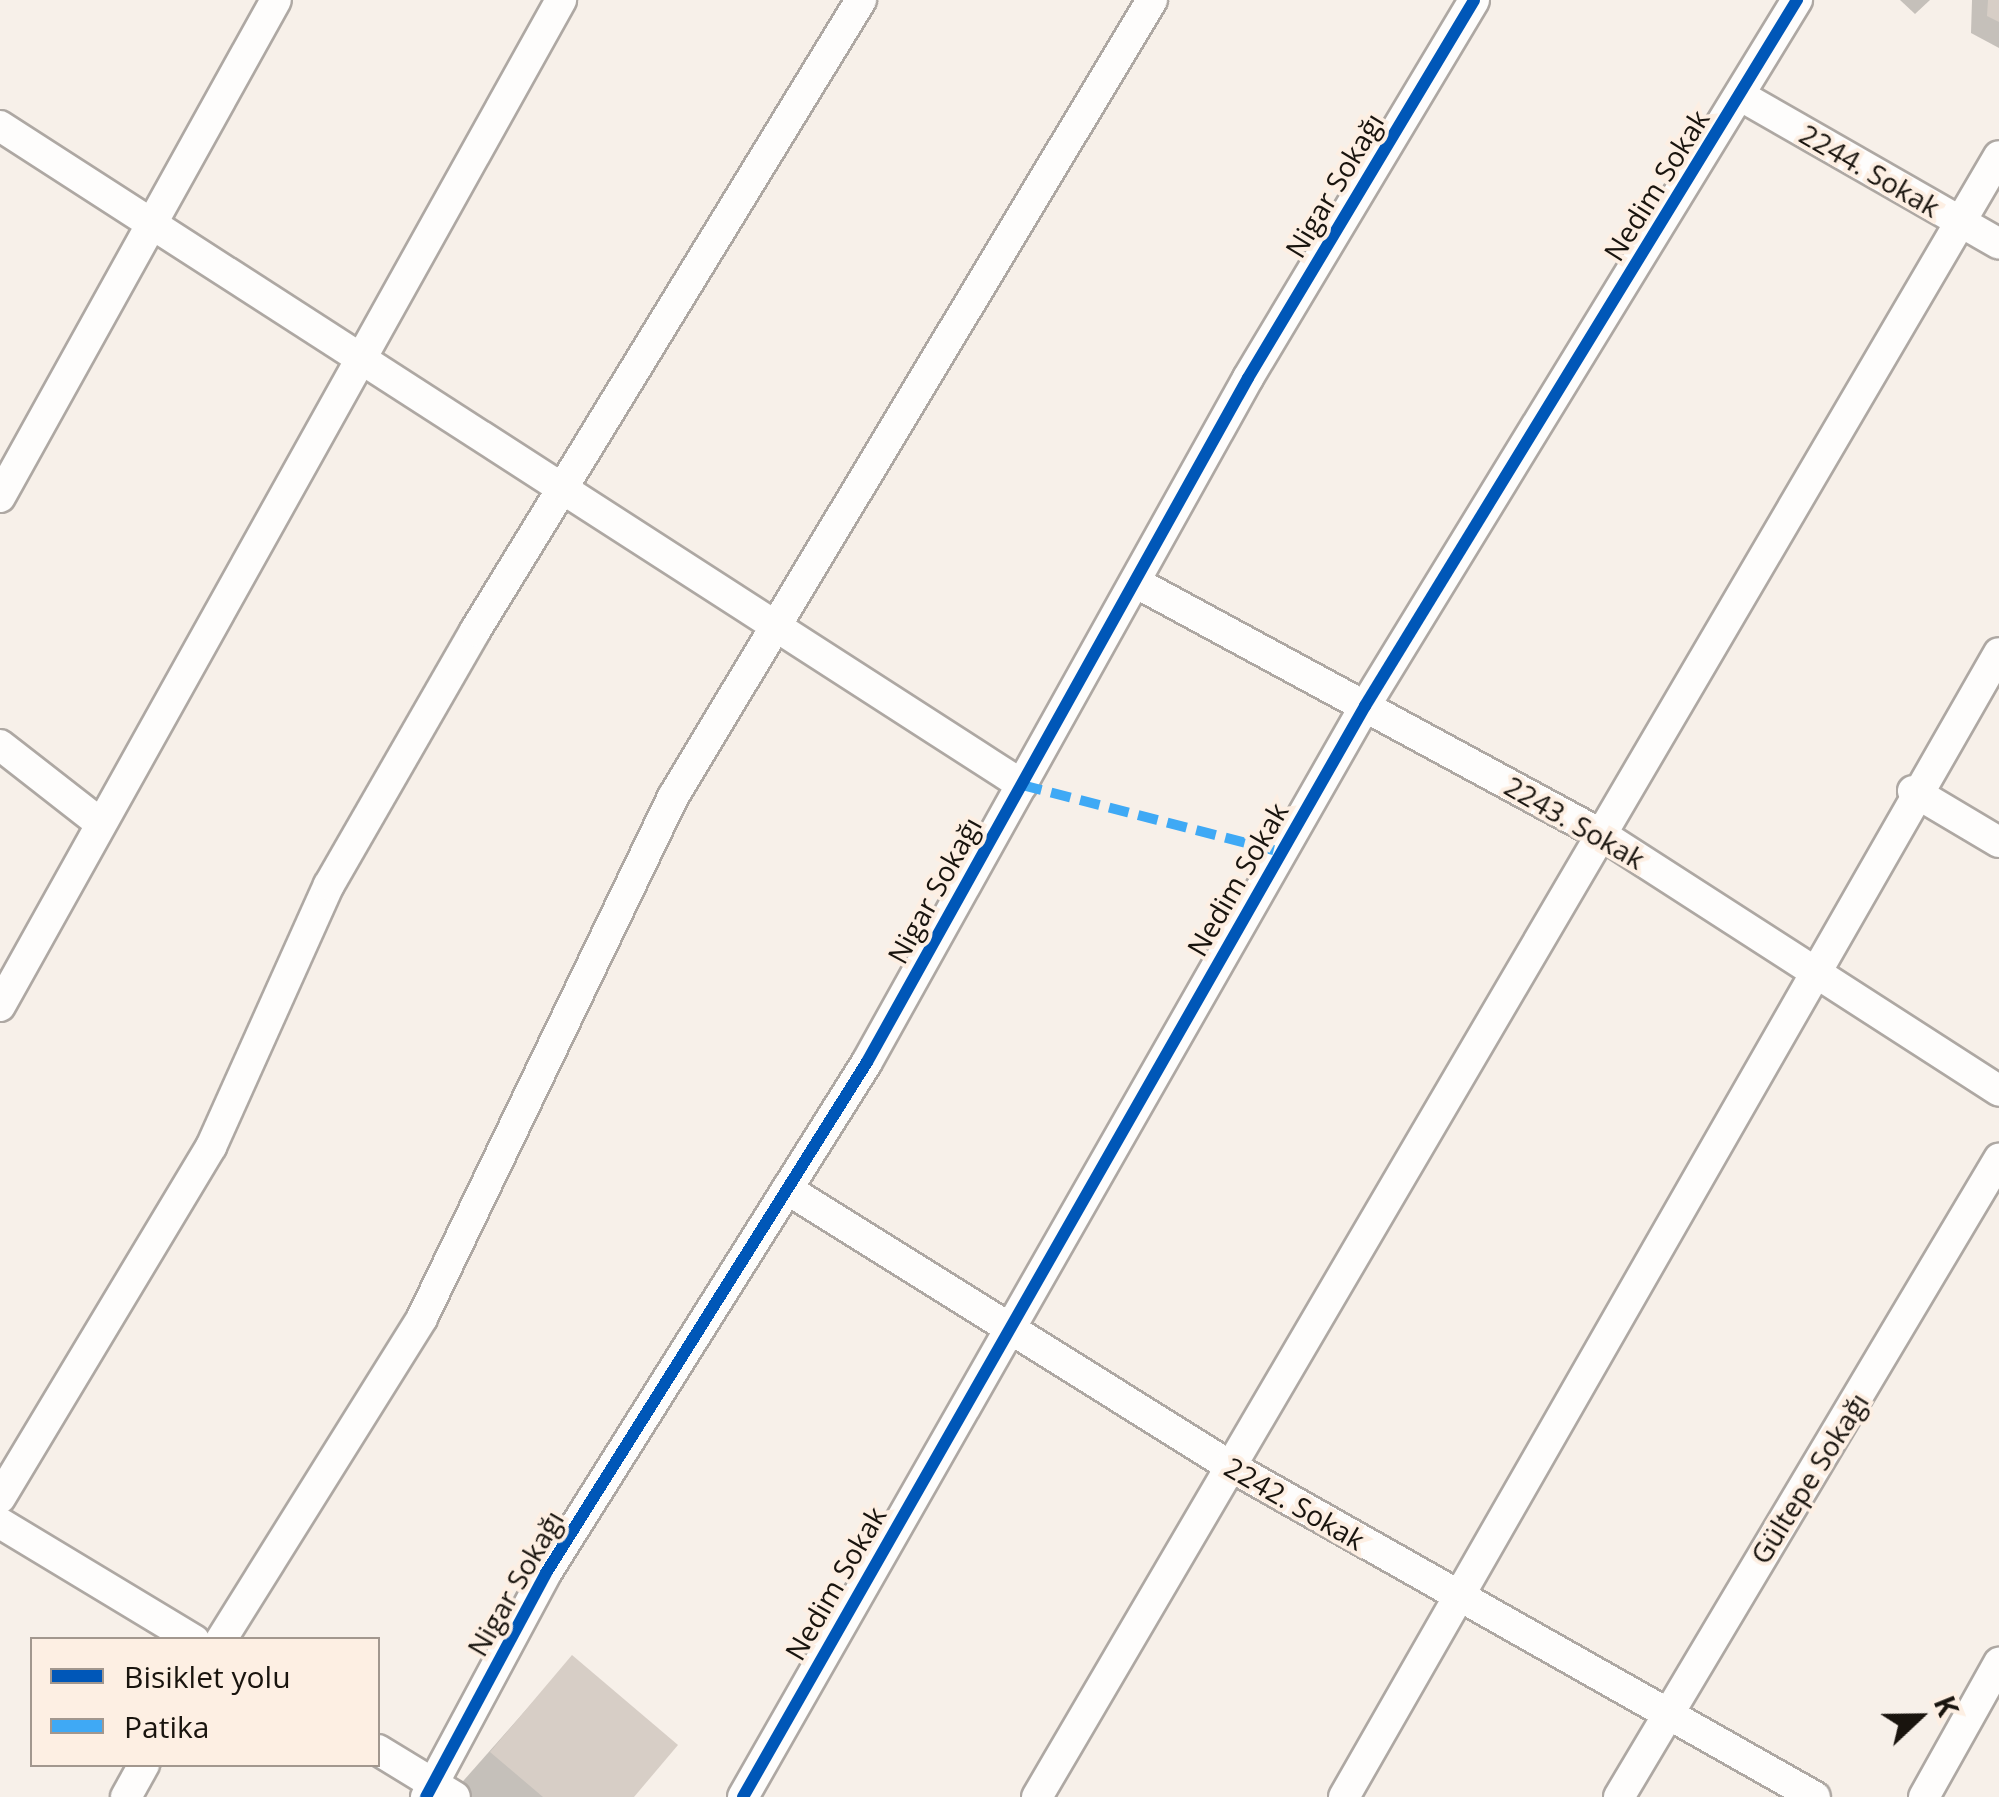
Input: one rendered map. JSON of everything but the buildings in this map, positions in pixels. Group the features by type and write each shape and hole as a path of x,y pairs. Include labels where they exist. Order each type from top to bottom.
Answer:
{"street":[{"path":"0,498 276,0"},
{"path":"0,1006 359,357 562,0"},
{"path":"0,1498 211,1147 329,885 563,489 861,0"},
{"path":"223,1637 422,1318 673,796 1152,0"},
{"name":"Nigar Sokağı","path":"438,1792 546,1573 787,1189 1022,784 1134,582 1474,0"},
{"name":"Nedim Sokak","path":"743,1797 1366,706 1797,0"},
{"name":"2244. Sokak","path":"1741,96 1999,244"},
{"path":"0,126 1022,784"},
{"path":"1037,1797 1604,836 1999,156"},
{"name":"2243. Sokak","path":"1134,582 1604,836 1999,1091"},
{"path":"1344,1797 1913,791 1999,652"},
{"path":"0,745 100,823"},
{"path":"1913,791 1999,842"},
{"name":"Gültepe Sokağı","path":"1619,1797 1666,1709 1999,1159"},
{"name":"2242. Sokak","path":"787,1189 1230,1466 1457,1598 1666,1709 1815,1797"},
{"path":"0,1522 189,1637"},
{"path":"1924,1797 1999,1663"},
{"path":"380,1751 438,1792"},
{"path":"126,1797 142,1767"}],"marked path":[{"path":"1022,785 1282,852"}],"cycle path":[{"path":"426,1797 546,1573 867,1062 1248,378 1474,0"},
{"path":"743,1797 1365,706 1797,0"}]}
